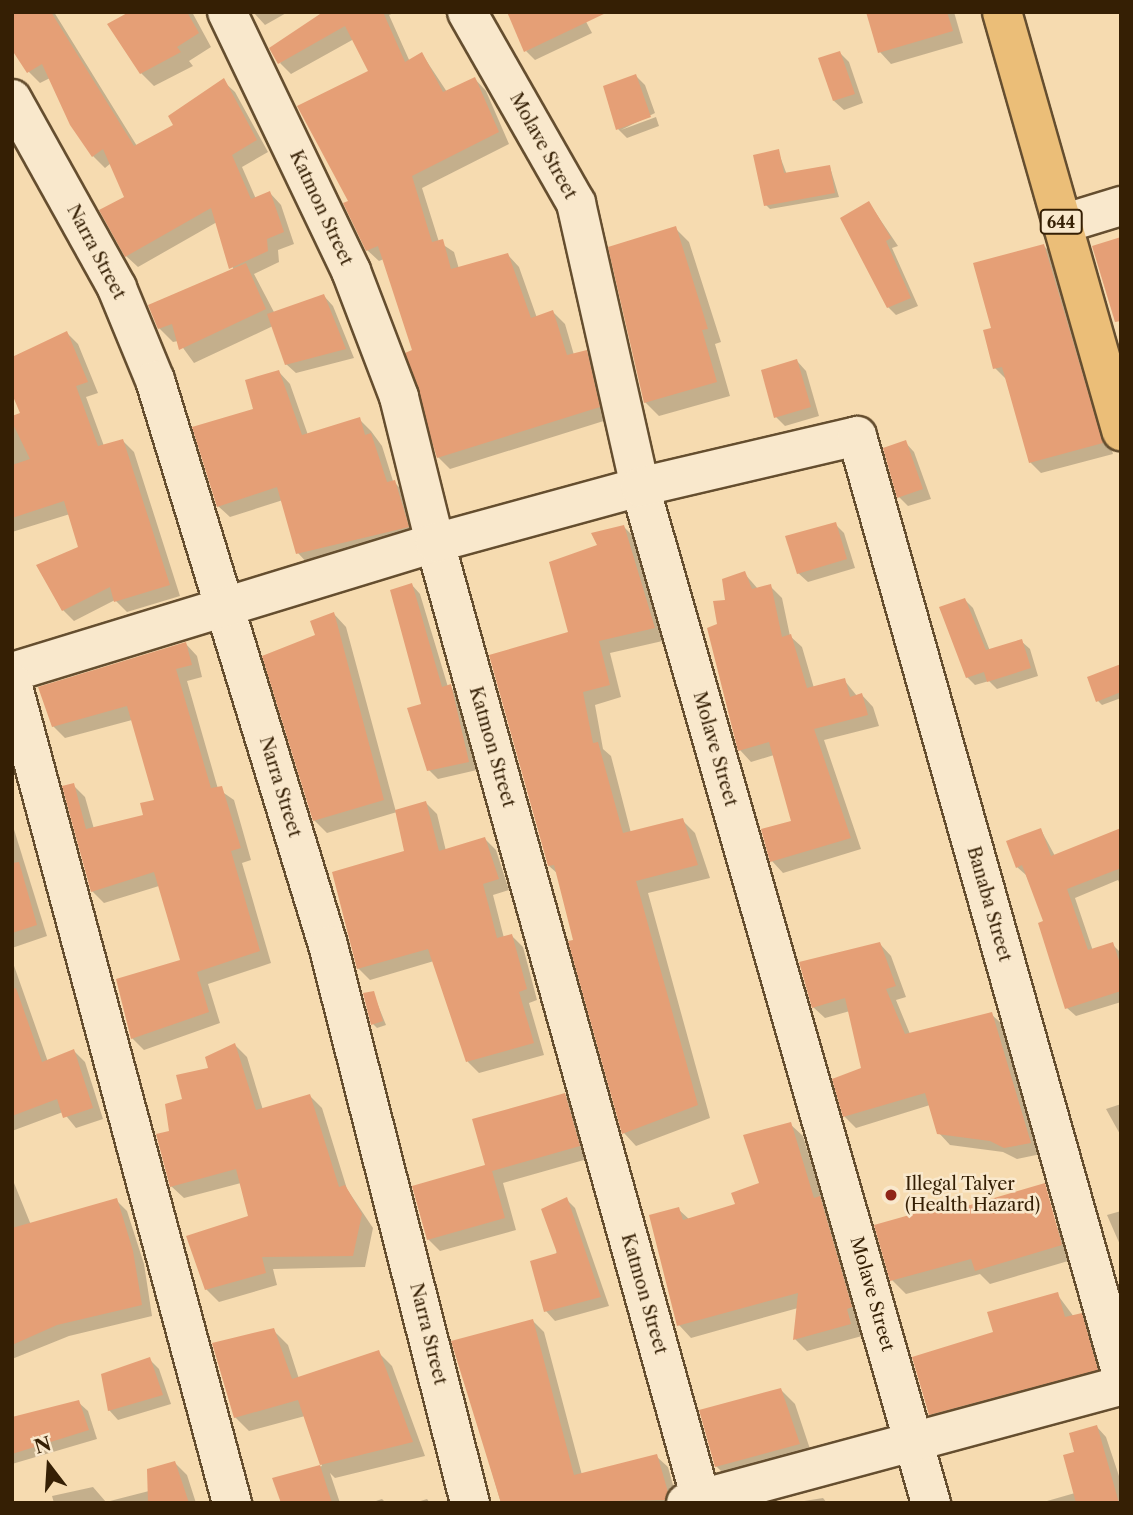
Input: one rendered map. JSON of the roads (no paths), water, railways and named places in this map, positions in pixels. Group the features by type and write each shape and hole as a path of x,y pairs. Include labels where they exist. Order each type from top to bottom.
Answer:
{"main road":[{"name":"644","path":"1002,12 1121,431"}],"street":[{"name":"Katmon Street","path":"227,12 351,271 398,397 435,543 696,1501"},
{"name":"Molave Street","path":"467,12 576,203 640,487 931,1503"},
{"name":"Narra Street","path":"18,124 117,288 155,380 328,945 470,1503"},
{"path":"1062,224 1121,206"},
{"name":"Banaba Street","path":"640,487 857,436 1121,1372"},
{"path":"12,672 435,543 640,487"},
{"path":"12,683 232,1503"},
{"path":"696,1501 1121,1386"}],"place":[{"name":"Illegal Talyer (Health Hazard)","path":"891,1195"}]}
